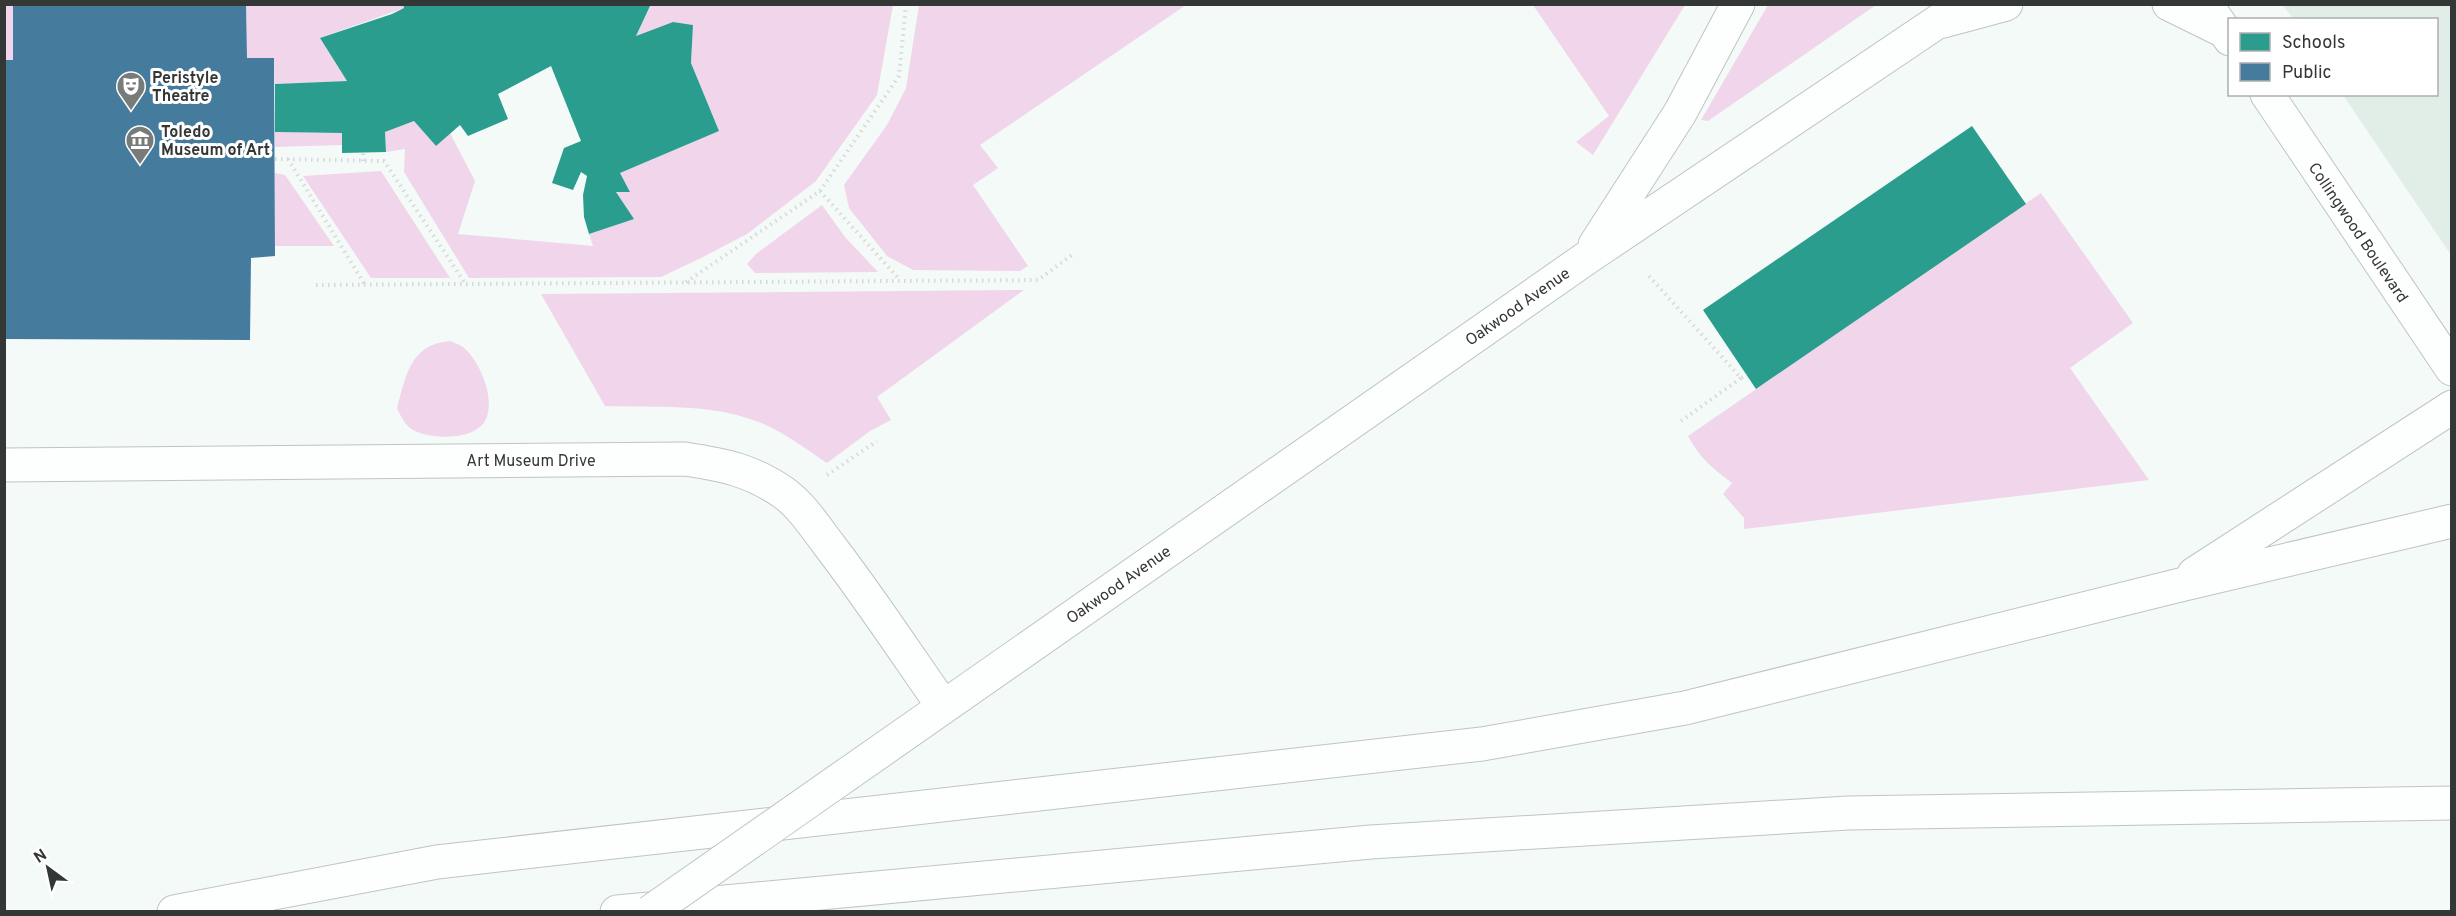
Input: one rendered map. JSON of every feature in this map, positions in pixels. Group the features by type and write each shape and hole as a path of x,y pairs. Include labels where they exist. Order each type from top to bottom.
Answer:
{"main road":[{"name":"Oakwood Avenue","path":"1588,257 1680,113 1738,4"},
{"name":"Oakwood Avenue","path":"650,912 1588,257 1951,13 2006,4"},
{"path":"2169,4 2227,35"},
{"path":"2206,4 2227,35"},
{"name":"Collingwood Boulevard","path":"2268,96 2451,369"},
{"path":"2176,586 2451,407"},
{"name":"Art Museum Drive","path":"4,465 685,459 730,466 763,480 786,494 808,518 845,566 943,706"},
{"path":"174,912 436,862 1482,744 1685,708 2176,586 2451,521"},
{"path":"617,912 1371,842 1824,814 2451,803"}],"path":[{"path":"685,282 820,191 899,76 906,4"},
{"path":"363,153 363,161"},
{"path":"275,159 384,161 466,284"},
{"path":"287,159 365,285"},
{"path":"820,191 901,281"},
{"path":"316,285 1038,280 1072,255"},
{"path":"1648,276 1741,378"},
{"path":"1681,421 1747,375"},
{"path":"827,475 877,441"}],"shaded area":[{"path":"403,4 404,8 320,38 347,81 275,84 274,58 247,58 246,5"},
{"path":"4,5 13,5 13,60 5,60"},
{"path":"651,5 893,5 877,95 816,181 747,234 661,277 469,278 404,172 405,149 386,152 385,132 414,121 436,146 450,133 475,181 458,234 593,246 589,234 633,219 616,192 630,192 620,173 719,131 691,63 693,25 673,22 636,36"},
{"path":"919,5 1186,5 980,145 998,168 973,185 1028,266 1020,271 913,270 887,256 849,208 844,185 887,125 906,88"},
{"path":"1533,5 1685,5 1593,155 1576,142 1609,116"},
{"path":"1768,5 1876,5 1708,121 1701,120"},
{"path":"2283,5 2451,5 2451,255 2344,96 2438,96 2438,18 2292,18"},
{"path":"275,132 342,133 343,145 275,147"},
{"path":"381,171 450,278 371,278 303,176"},
{"path":"275,173 285,175 334,246 275,246"},
{"path":"2041,193 2133,323 2070,368 2149,480 1744,529 1744,518 1723,494 1732,483 1707,462 1688,436"},
{"path":"822,205 845,237 878,272 755,273 747,264 756,254"},
{"path":"1024,290 877,397 891,420 870,431 827,463 774,429 738,415 700,409 605,406 541,294"},
{"path":"450,341 461,346 470,354 482,373 489,408 486,418 481,426 467,434 448,437 420,433 408,426 397,408 403,384 418,355 437,343"}],"building: Schools":[{"path":"403,4 651,4 636,36 673,22 693,25 691,63 719,131 620,173 630,192 616,192 634,219 589,234 584,217 583,195 587,176 581,172 573,190 552,183 564,148 581,141 551,66 498,94 508,119 468,136 460,125 436,146 414,121 385,132 386,152 342,153 342,133 275,132 275,84 347,81 320,38 392,14 404,8"},
{"path":"1972,126 2026,204 1756,389 1703,310"}],"building: Public":[{"name":"Toledo Museum of Art","path":"13,4 246,4 247,58 274,58 275,256 251,258 250,340 4,339 4,60 13,60"}],"place":[{"name":"Peristyle Theatre","path":"131,112"},
{"name":"Toledo Museum of Art","path":"140,166"}]}
